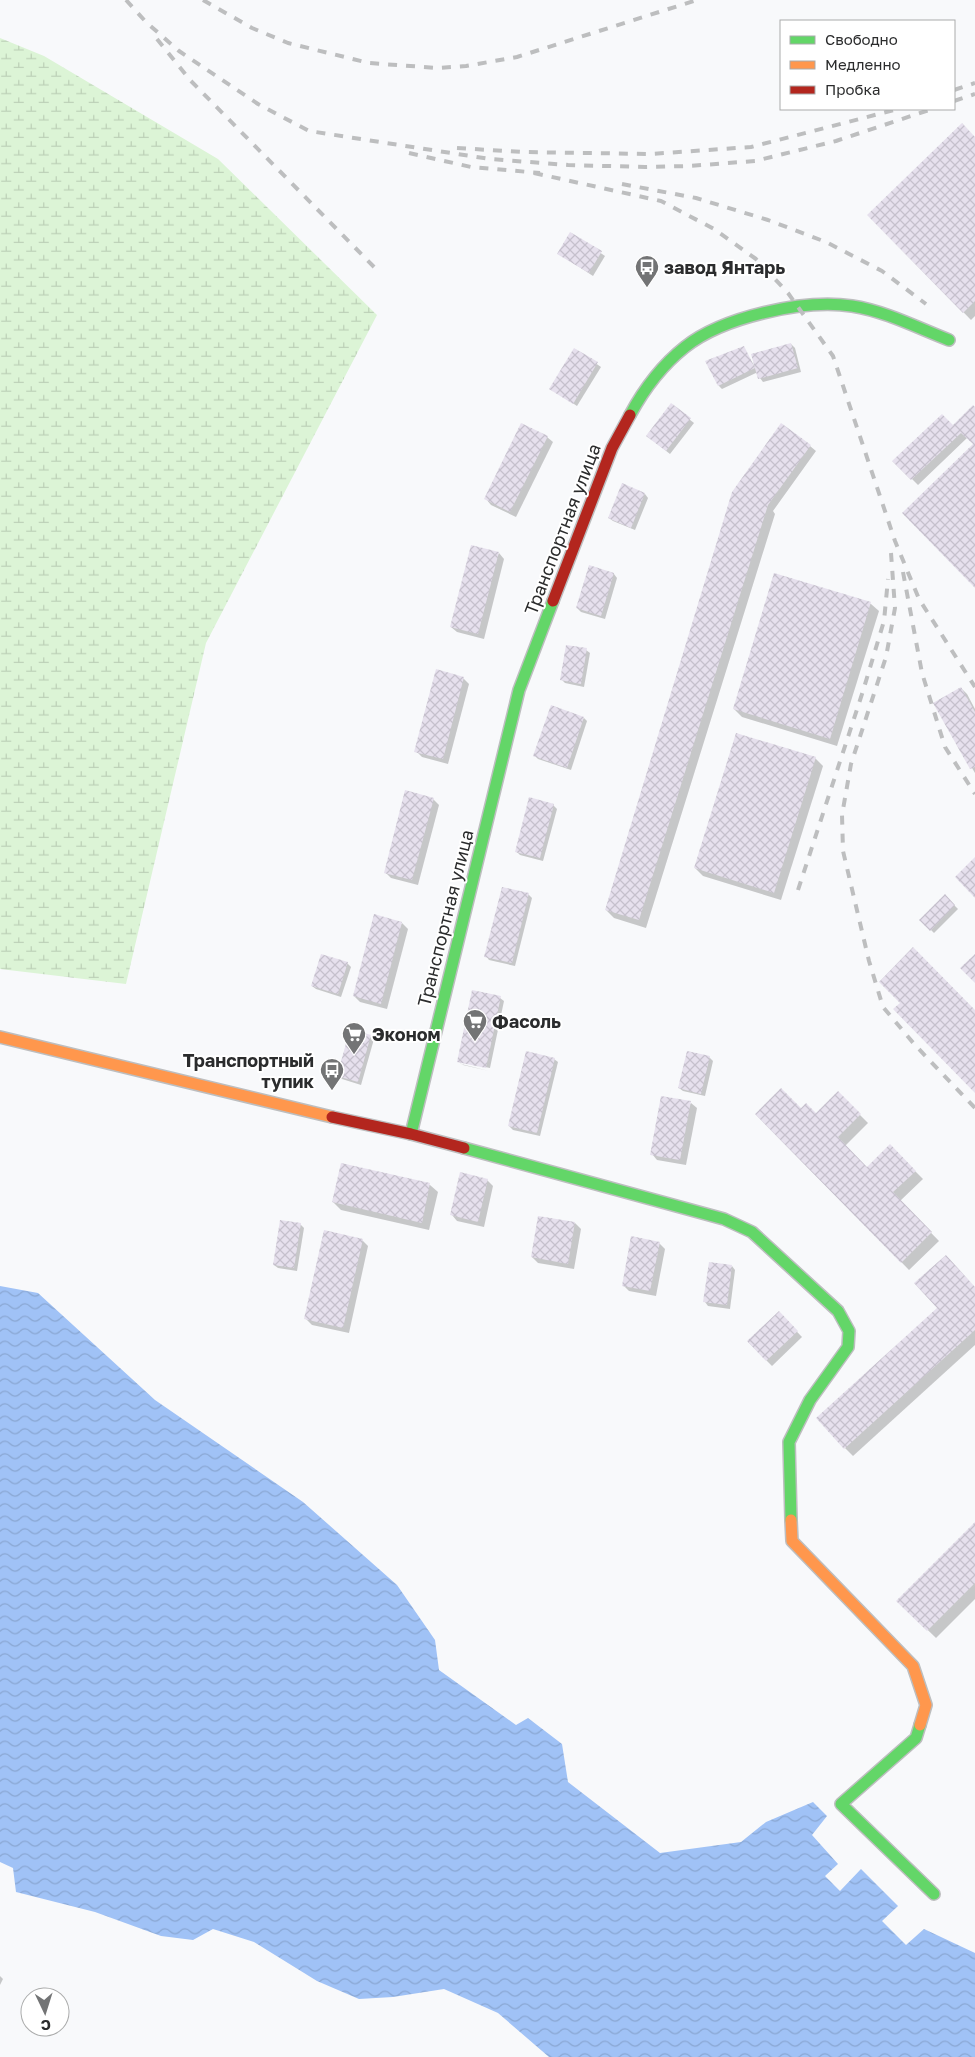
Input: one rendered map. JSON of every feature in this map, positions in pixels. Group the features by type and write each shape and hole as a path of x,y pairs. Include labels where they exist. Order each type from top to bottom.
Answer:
{"street":[{"name":"Транспортная улица","path":"411,1134 519,690 612,448 639,399 654,378 685,347 707,334 778,309 823,304 852,306 881,313 949,340"},
{"path":"0,1037 301,1110 411,1134 724,1219 752,1232 838,1312 848,1331 848,1347 810,1400 789,1442 792,1541 913,1666 926,1705 916,1738 841,1804 934,1894"}],"green space":[{"path":"0,38 44,56 218,159 377,315 206,643 126,984 0,969"}],"water":[{"path":"0,1286 38,1293 155,1400 303,1502 397,1585 435,1640 439,1670 516,1725 528,1718 562,1744 568,1782 660,1853 741,1842 766,1822 813,1802 827,1816 812,1835 838,1864 825,1876 840,1891 861,1869 898,1906 882,1921 906,1945 924,1929 975,1953 975,2057 549,2057 498,2013 444,1989 393,1997 359,1999 317,1981 254,1942 213,1929 193,1940 161,1936 95,1912 16,1892 13,1868 0,1862"}],"building":[{"path":"962,123 975,137 975,301 963,313 867,215"},
{"path":"570,232 602,251 589,273 557,254"},
{"path":"791,343 798,368 758,379 751,354"},
{"path":"744,346 755,368 718,386 705,361"},
{"path":"574,348 598,362 573,404 549,389"},
{"path":"671,403 691,418 666,451 646,436"},
{"path":"973,405 975,407 975,588 902,513 973,444 961,433 911,480 892,461 942,414 953,425"},
{"path":"521,423 548,436 510,512 484,499"},
{"path":"781,423 811,445 768,505 639,920 605,910 732,492"},
{"path":"622,483 645,493 631,528 608,518"},
{"path":"471,545 499,552 478,634 450,627"},
{"path":"589,565 614,573 601,616 576,608"},
{"path":"774,573 871,602 830,739 733,709"},
{"path":"566,645 587,648 581,684 560,680"},
{"path":"436,669 464,677 443,759 414,752"},
{"path":"961,687 975,712 975,767 970,769 933,703"},
{"path":"551,705 584,717 567,768 533,756"},
{"path":"736,733 816,757 774,893 694,868"},
{"path":"405,790 434,798 412,880 384,873"},
{"path":"529,797 554,804 540,858 515,852"},
{"path":"975,857 975,898 955,877"},
{"path":"502,887 529,893 512,963 484,957"},
{"path":"945,894 955,905 930,931 919,920"},
{"path":"374,914 402,922 381,1004 353,996"},
{"path":"913,947 975,1010 975,1093 893,1009 900,1003 879,982"},
{"path":"321,954 348,962 338,994 311,986"},
{"path":"975,954 975,983 960,968"},
{"path":"472,990 501,996 486,1068 457,1062"},
{"name":"Эконом","path":"350,1029 371,1035 358,1082 337,1076"},
{"path":"526,1051 555,1058 537,1133 508,1126"},
{"path":"687,1051 710,1056 701,1094 678,1088"},
{"path":"781,1088 801,1108 806,1103 816,1113 838,1091 861,1114 838,1137 867,1167 890,1144 916,1171 893,1192 932,1232 901,1263 755,1114"},
{"path":"661,1096 691,1101 680,1160 650,1155"},
{"path":"341,1163 430,1183 422,1223 332,1202"},
{"path":"460,1172 488,1179 478,1222 450,1215"},
{"path":"538,1216 575,1222 568,1264 531,1257"},
{"path":"280,1220 301,1223 294,1268 273,1265"},
{"path":"324,1230 363,1239 343,1328 304,1319"},
{"path":"631,1236 660,1242 650,1291 622,1286"},
{"path":"946,1255 975,1287 975,1330 844,1449 816,1418 937,1308 914,1283"},
{"path":"709,1262 732,1265 727,1305 703,1302"},
{"path":"779,1311 798,1331 766,1361 747,1341"},
{"path":"975,1522 975,1583 927,1631 896,1601"}],"railway":[{"path":"126,0 146,22 179,51 258,104 309,131 490,159 568,165 645,167 755,161 836,141 929,110"},
{"path":"203,0 252,28 288,43 369,63 438,68 466,66 517,57 697,0"},
{"path":"157,39 190,80 378,271"},
{"path":"955,90 975,83"},
{"path":"955,101 975,94"},
{"path":"457,148 523,152 650,154 751,147 894,110"},
{"path":"409,153 471,167 540,173"},
{"path":"534,173 661,201 714,229 756,259 788,293 833,356 895,541 919,599 975,687"},
{"path":"622,184 696,198 768,220 826,242 882,271 926,304"},
{"path":"891,553 895,608 886,657 851,764 842,815 843,851 869,961 883,1007 915,1045 975,1108"},
{"path":"903,572 922,673 945,747 975,794"},
{"path":"798,890 884,621 888,579"}],"traffic: fast":[{"path":"630,415 654,378 685,347 701,336 720,327 764,313 811,305 852,306 889,316 949,340"},
{"path":"411,1134 519,690 553,601"},
{"path":"464,1148 724,1219 752,1232 838,1311 849,1331 848,1347 810,1400 789,1442 791,1520"},
{"path":"920,1725 916,1738 841,1804 934,1894"}],"traffic: slow":[{"path":"0,1037 332,1117"},
{"path":"791,1520 792,1541 913,1666 926,1705 920,1725"}],"traffic: jam":[{"path":"553,601 612,448 630,415"},
{"path":"332,1117 411,1134 464,1148"}],"place":[{"name":"завод Янтарь","path":"647,288"},
{"name":"Фасоль","path":"475,1042"},
{"name":"Эконом","path":"354,1055"},
{"name":"Транспортный тупик","path":"332,1091"}]}
